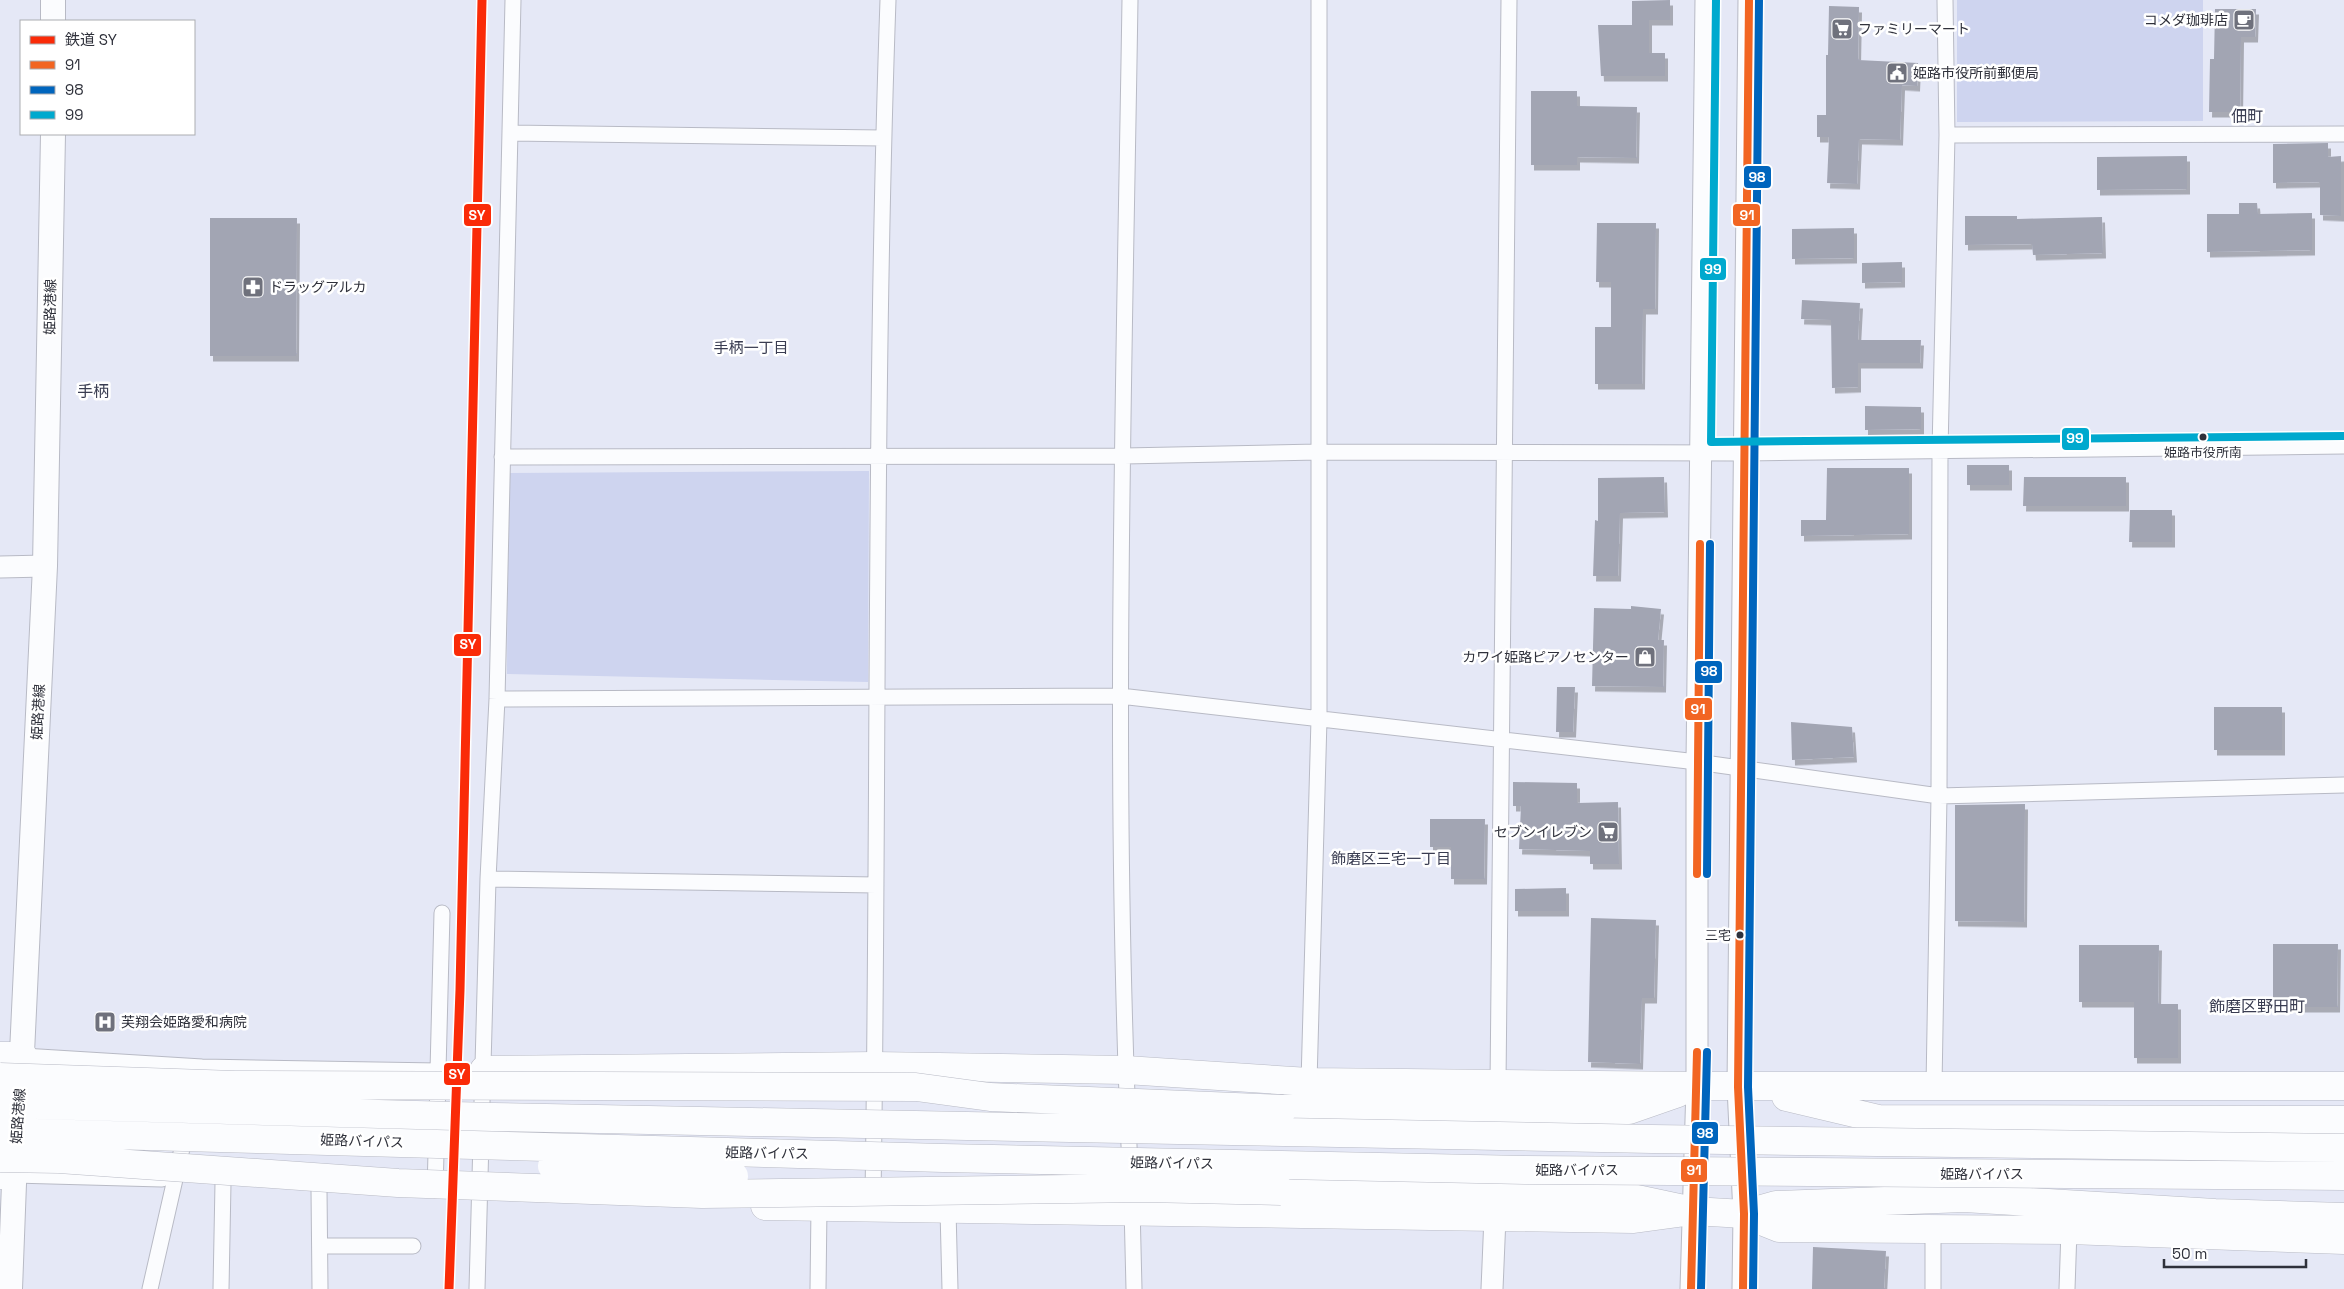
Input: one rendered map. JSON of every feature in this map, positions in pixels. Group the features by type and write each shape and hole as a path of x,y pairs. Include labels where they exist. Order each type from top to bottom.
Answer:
{"highway":[{"path":"484,1070 874,1066 1126,1070 1309,1082 1697,1086 2344,1086"},
{"path":"0,1077 235,1085 844,1086 916,1088 990,1097 1283,1109 1628,1110 1697,1086"},
{"path":"1738,1086 1879,1118 2344,1120"},
{"path":"493,1117 537,1105 714,1102 912,1102 990,1097"},
{"name":"姫路バイパス","path":"0,1104 493,1117 1662,1139 2344,1148"},
{"name":"姫路バイパス","path":"0,1132 953,1158 1515,1170 2344,1176"},
{"path":"505,1146 543,1165 707,1175 878,1179 980,1190"},
{"path":"5,1169 59,1159 408,1183 702,1194 1144,1188 1632,1198 1693,1211 1744,1214 1776,1206 1964,1198 2215,1213 2344,1217"},
{"path":"479,1199 948,1210 1634,1219 1693,1211"},
{"path":"1744,1214 1779,1228 2070,1230 2344,1240"}],"main road":[{"path":"53,0 53,20"},
{"name":"姫路港線","path":"10,1289 5,1169 45,566 54,135"}],"street":[{"path":"477,1289 488,879 497,698 513,0"},
{"path":"872,1208 876,886 875,699 880,457 883,138 888,0"},
{"path":"1130,0 1120,696 1126,1070 1133,1213 1134,1289"},
{"path":"1309,1082 1319,720 1319,0"},
{"path":"1498,1084 1506,452 1509,0"},
{"path":"1691,1289 1697,1086 1697,762 1706,0"},
{"path":"1743,1289 1744,1214 1738,1086 1750,0"},
{"path":"1934,1086 1939,796 1940,451 1947,135 1945,0"},
{"path":"510,133 883,138"},
{"path":"1947,135 2344,134"},
{"path":"502,457 1124,456 1318,452 1745,453 2344,446"},
{"path":"0,567 45,566"},
{"path":"497,698 875,699 1120,696 1697,762 1939,796 2344,786"},
{"path":"488,879 876,886"},
{"path":"5,1169 174,1180 201,1180 435,1197 442,913"},
{"path":"11,1056 202,1067 438,1071"},
{"path":"150,1289 202,1067"},
{"path":"221,1289 223,1183"},
{"path":"319,1189 320,1289"},
{"path":"818,1289 819,1207"},
{"path":"948,1210 950,1289"},
{"path":"1492,1289 1495,1217"},
{"path":"1933,1228 1933,1289"},
{"path":"2068,1289 2070,1230"},
{"path":"320,1246 413,1246"}],"shaded area":[{"path":"1957,0 2203,0 2203,121 1957,122"},
{"path":"869,471 868,682 507,674 508,473"}],"building":[{"path":"1670,0 1670,20 1649,20 1649,53 1665,53 1665,76 1601,76 1598,25 1632,25 1632,1"},
{"path":"1829,6 1859,7 1858,60 1918,63 1917,86 1902,85 1900,140 1859,139 1857,184 1827,183 1829,137 1817,137 1817,115 1826,115 1826,55 1828,55"},
{"path":"2215,9 2256,9 2255,37 2241,37 2240,112 2209,112 2210,59 2214,59"},
{"path":"1531,91 1577,91 1577,106 1637,107 1636,158 1577,157 1577,165 1531,165"},
{"path":"2328,143 2328,157 2341,156 2341,216 2320,215 2320,182 2273,183 2273,144"},
{"path":"2187,156 2187,189 2097,190 2097,157"},
{"path":"2239,203 2257,203 2258,214 2312,213 2312,250 2207,252 2207,214 2239,214"},
{"path":"1965,216 2017,216 2017,219 2102,217 2103,253 2033,255 2032,244 1965,245"},
{"name":"ドラッグアルカ","path":"210,218 297,218 296,356 210,356"},
{"path":"1597,223 1656,223 1655,309 1643,309 1642,384 1595,384 1595,327 1611,327 1611,282 1596,282"},
{"path":"1854,228 1854,258 1792,259 1792,229"},
{"path":"1902,262 1902,282 1862,283 1862,263"},
{"path":"1802,300 1860,303 1858,340 1921,340 1920,363 1858,363 1858,387 1832,388 1831,320 1801,319"},
{"path":"1865,406 1921,407 1921,429 1865,430"},
{"path":"1967,465 2009,465 2009,485 1967,485"},
{"path":"1827,468 1909,468 1909,534 1801,536 1801,520 1826,520"},
{"path":"1664,477 1665,512 1620,513 1618,576 1593,576 1595,520 1598,521 1598,478"},
{"path":"2024,477 2126,477 2126,506 2023,506"},
{"path":"2130,510 2172,510 2172,542 2129,542"},
{"path":"1631,606 1661,609 1658,640 1664,640 1663,687 1592,686 1594,608 1631,609"},
{"path":"1557,687 1575,687 1573,732 1556,732"},
{"path":"2214,707 2282,707 2282,750 2214,750"},
{"path":"1791,722 1852,727 1854,757 1792,760"},
{"path":"1513,782 1577,783 1577,803 1618,802 1619,864 1590,864 1590,851 1519,849 1521,806 1513,806"},
{"path":"2025,804 2024,922 1955,921 1955,805"},
{"path":"1430,819 1485,819 1484,879 1451,879 1451,847 1430,847"},
{"path":"1566,888 1566,911 1515,911 1515,889"},
{"path":"1591,918 1656,920 1654,998 1642,998 1640,1064 1588,1062"},
{"path":"2273,944 2338,944 2337,1007 2273,1007"},
{"path":"2079,945 2159,945 2158,1004 2178,1004 2178,1058 2134,1058 2134,1002 2079,1002"},
{"path":"1813,1247 1886,1251 1884,1289 1812,1289"}],"rail line":[{"name":"SY","path":"449,1289 460,990 482,0"}],"transit line":[{"name":"99","path":"1716,0 1711,442 2344,436"},
{"name":"91","path":"1743,1289 1744,1214 1738,1087 1749,0"},
{"name":"98","path":"1753,1289 1754,1214 1748,1087 1759,0"},
{"name":"91","path":"1697,874 1700,544"},
{"name":"98","path":"1707,874 1710,544"},
{"name":"91","path":"1691,1289 1697,1052"},
{"name":"98","path":"1701,1289 1707,1052"}],"place":[{"name":"コメダ珈琲店","path":"2244,20"},
{"name":"ファミリーマート","path":"1842,29"},
{"name":"姫路市役所前郵便局","path":"1897,73"},
{"name":"ドラッグアルカ","path":"253,287"},
{"name":"姫路市役所南","path":"2203,437"},
{"name":"カワイ姫路ピアノセンター","path":"1645,657"},
{"name":"セブンイレブン","path":"1608,832"},
{"name":"三宅","path":"1740,935"},
{"name":"芙翔会姫路愛和病院","path":"105,1022"}],"district":[{"name":"佃町","path":"2247,116"},
{"name":"手柄一丁目","path":"751,347"},
{"name":"手柄","path":"93,391"},
{"name":"飾磨区三宅一丁目","path":"1391,858"},
{"name":"飾磨区野田町","path":"2257,1006"}]}
